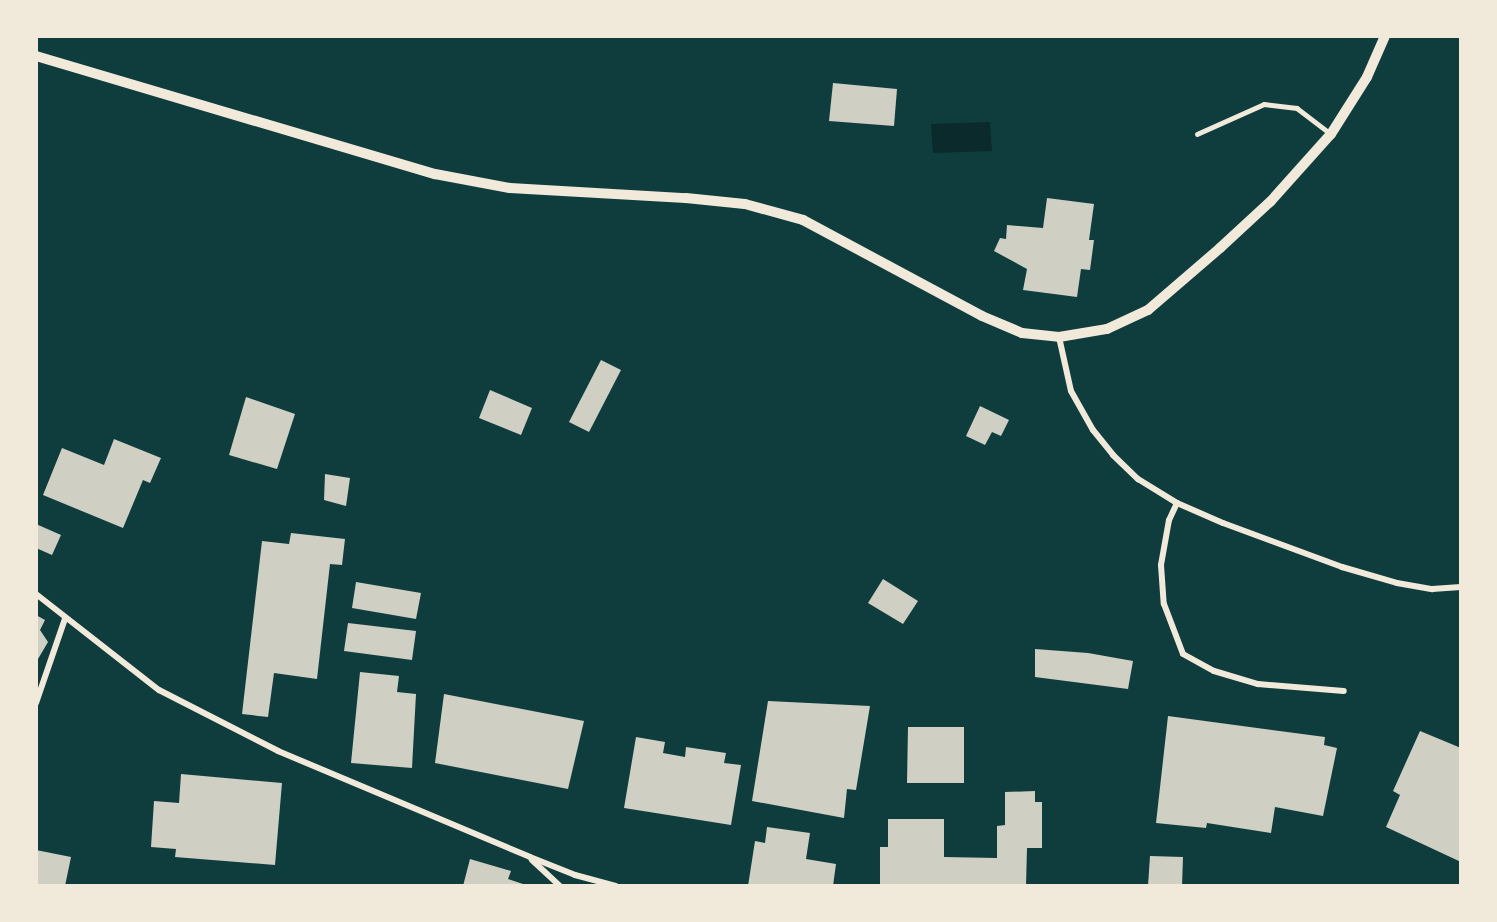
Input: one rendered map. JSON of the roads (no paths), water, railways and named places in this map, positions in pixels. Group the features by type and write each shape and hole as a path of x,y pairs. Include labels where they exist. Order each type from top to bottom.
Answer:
{"street":[{"path":"36,56 452,178 510,188 686,198 745,204 803,220 982,316 1022,333 1059,337 1107,329 1148,310 1172,292 1271,201 1331,134 1367,77 1385,36"},
{"path":"1059,337 1071,391 1093,430 1113,455 1138,479 1177,503 1223,524 1375,576 1412,587 1432,590 1461,587"},
{"path":"1177,503 1169,520 1161,565 1164,604 1183,654 1214,671 1258,684 1344,691"},
{"path":"36,594 65,619 159,690 278,751 575,875 616,886"},
{"path":"36,703 65,619"},
{"path":"530,857 560,886"}],"lane":[{"path":"1197,134 1264,104 1297,108 1331,134"}],"water":[{"path":"990,122 992,151 933,153 931,124"}]}
